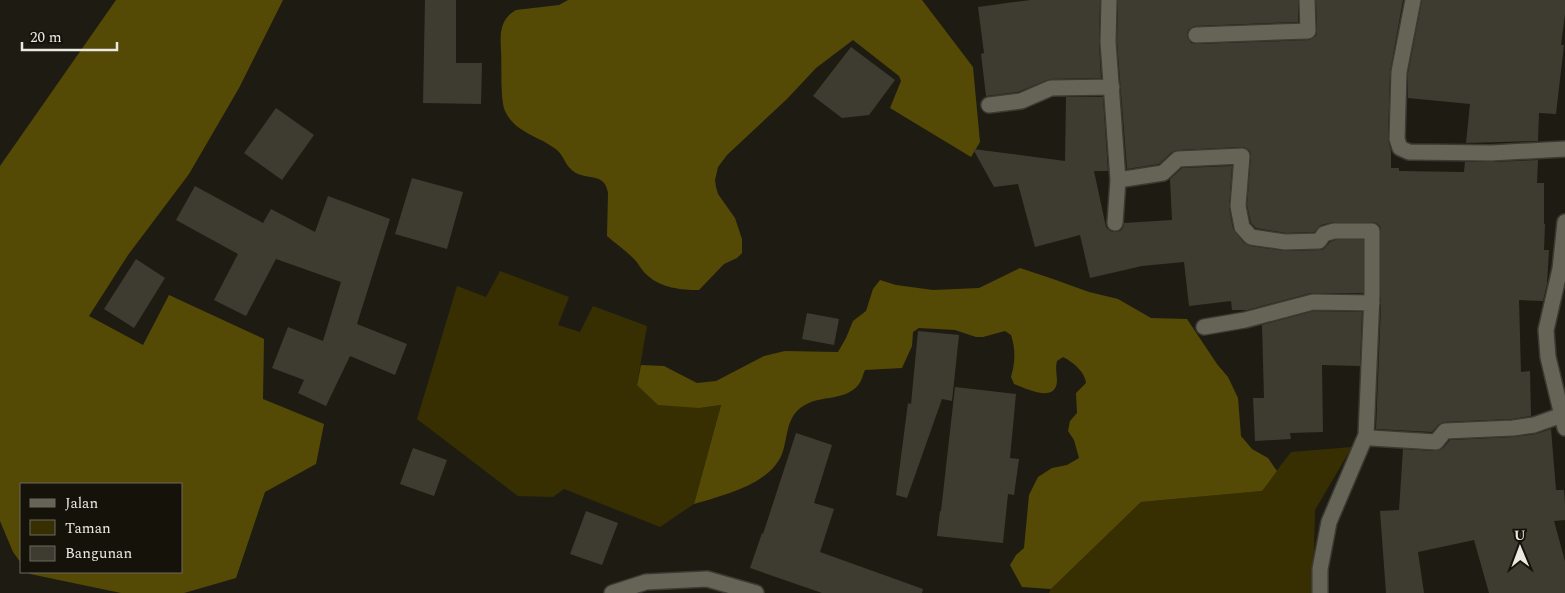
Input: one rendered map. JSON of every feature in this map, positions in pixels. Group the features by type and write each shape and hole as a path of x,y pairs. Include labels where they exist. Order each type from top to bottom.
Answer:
{"street":[{"path":"1109,0 1108,42 1118,180 1115,224"},
{"path":"1196,35 1308,31 1307,0"},
{"path":"1413,0 1399,72 1397,139 1400,148 1409,152 1491,153 1565,149"},
{"path":"989,105 1021,101 1051,88 1112,87"},
{"path":"1118,180 1162,173 1178,159 1242,156 1238,206 1242,227 1251,237 1285,242 1319,241 1324,234 1334,231 1372,230 1372,303 1366,435 1329,522 1320,569 1320,593"},
{"path":"1366,435 1371,438 1436,442 1445,431 1513,428 1563,422 1548,357 1546,330 1560,269 1565,222"},
{"path":"1204,328 1245,320 1313,302 1372,303"},
{"path":"612,593 646,582 707,579 756,593"}],"green space":[{"path":"500,271 569,297 558,325 580,332 593,306 647,326 637,384 699,408 721,405 694,504 660,527 564,489 553,497 518,496 417,419 457,286 486,297"},
{"path":"1352,447 1315,510 1313,593 1049,593 1141,502 1261,491 1291,452"}],"shaded area":[{"path":"116,0 283,0 239,88 189,174 128,255 89,316 143,345 169,295 264,339 263,399 324,424 316,464 265,492 236,578 184,593 121,593 29,573 182,573 182,483 20,483 20,562 13,552 0,521 0,166"},
{"path":"568,0 922,0 973,67 980,142 971,157 890,108 901,81 899,76 853,40 816,68 787,99 727,155 718,167 715,180 716,187 718,194 735,218 742,239 742,253 737,258 724,264 699,290 678,289 658,283 643,271 626,251 607,236 608,193 604,182 572,171 557,150 521,129 509,118 503,106 501,32 504,22 516,10 559,5"},
{"path":"1020,268 1089,292 1118,299 1151,318 1187,319 1228,377 1238,398 1241,436 1252,449 1268,458 1277,471 1262,491 1141,502 1051,589 1022,587 1010,565 1016,555 1024,548 1029,495 1038,477 1052,468 1067,465 1079,458 1074,440 1068,431 1070,421 1077,413 1076,393 1086,383 1085,379 1078,368 1063,357 1057,361 1055,388 1051,392 1046,393 1032,391 1014,384 1011,377 1014,362 1014,346 1011,335 1005,331 976,337 955,330 919,328 913,332 912,346 902,368 865,370 860,382 853,390 846,394 821,399 805,405 797,411 791,420 783,451 769,472 758,480 732,492 694,504 721,405 699,408 658,405 637,385 641,365 664,366 697,383 716,381 764,356 785,351 838,352 853,321 866,311 873,289 880,280 896,285 933,290 979,288"}],"building":[{"path":"425,0 456,0 456,63 482,63 481,104 423,103"},
{"path":"1030,0 1100,0 1099,42 1101,78 1050,79 1018,92 986,96 981,54 984,53 978,7"},
{"path":"1118,0 1298,0 1298,22 1195,26 1188,30 1187,36 1191,43 1196,44 1309,40 1316,36 1317,31 1316,0 1403,0 1390,72 1388,139 1391,151 1391,168 1399,168 1399,171 1464,172 1465,162 1538,160 1537,183 1544,183 1544,250 1549,250 1547,284 1543,301 1519,300 1521,372 1530,371 1531,416 1512,419 1444,422 1438,425 1432,432 1376,429 1381,304 1380,226 1372,222 1334,222 1321,225 1314,232 1286,233 1256,228 1251,223 1247,205 1251,156 1250,151 1242,147 1178,150 1172,152 1159,164 1127,169 1117,42"},
{"path":"1422,0 1565,0 1561,45 1564,45 1556,114 1539,113 1538,141 1466,143 1470,104 1408,98 1408,73"},
{"path":"851,47 895,80 869,115 842,118 813,96"},
{"path":"1066,97 1103,97 1108,171 1094,171 1106,227 1110,231 1120,231 1124,223 1172,220 1170,179 1182,168 1232,166 1229,208 1233,229 1244,243 1250,246 1285,251 1320,250 1335,240 1363,240 1363,293 1311,293 1247,310 1232,310 1231,301 1189,306 1184,262 1142,266 1090,278 1080,235 1035,247 1018,184 994,187 973,149 1065,161"},
{"path":"276,108 314,135 282,180 244,153"},
{"path":"412,178 463,192 447,249 395,234"},
{"path":"195,186 263,223 271,209 315,232 328,196 390,219 357,324 407,344 395,375 350,356 326,406 298,393 304,380 272,368 288,327 323,341 341,282 276,259 246,316 214,300 238,254 176,220"},
{"path":"136,259 165,278 134,328 104,309"},
{"path":"1314,311 1362,312 1360,366 1322,365 1323,432 1290,433 1291,439 1255,441 1253,398 1264,398 1262,325"},
{"path":"807,313 839,319 834,345 802,339"},
{"path":"918,331 959,335 952,401 942,399 907,498 896,495 908,403 911,404"},
{"path":"955,387 1016,394 1010,458 1019,459 1014,495 1008,494 1003,543 937,536"},
{"path":"1551,429 1556,490 1564,490 1565,520 1554,521 1565,561 1565,593 1489,593 1474,540 1418,552 1424,593 1386,593 1380,511 1399,510 1403,449 1436,451 1443,448 1450,440 1514,437 1536,434"},
{"path":"796,433 832,445 814,503 834,509 820,552 923,589 922,593 822,593 750,568"},
{"path":"413,448 447,460 434,496 400,484"},
{"path":"586,511 618,523 602,565 570,554"}]}
